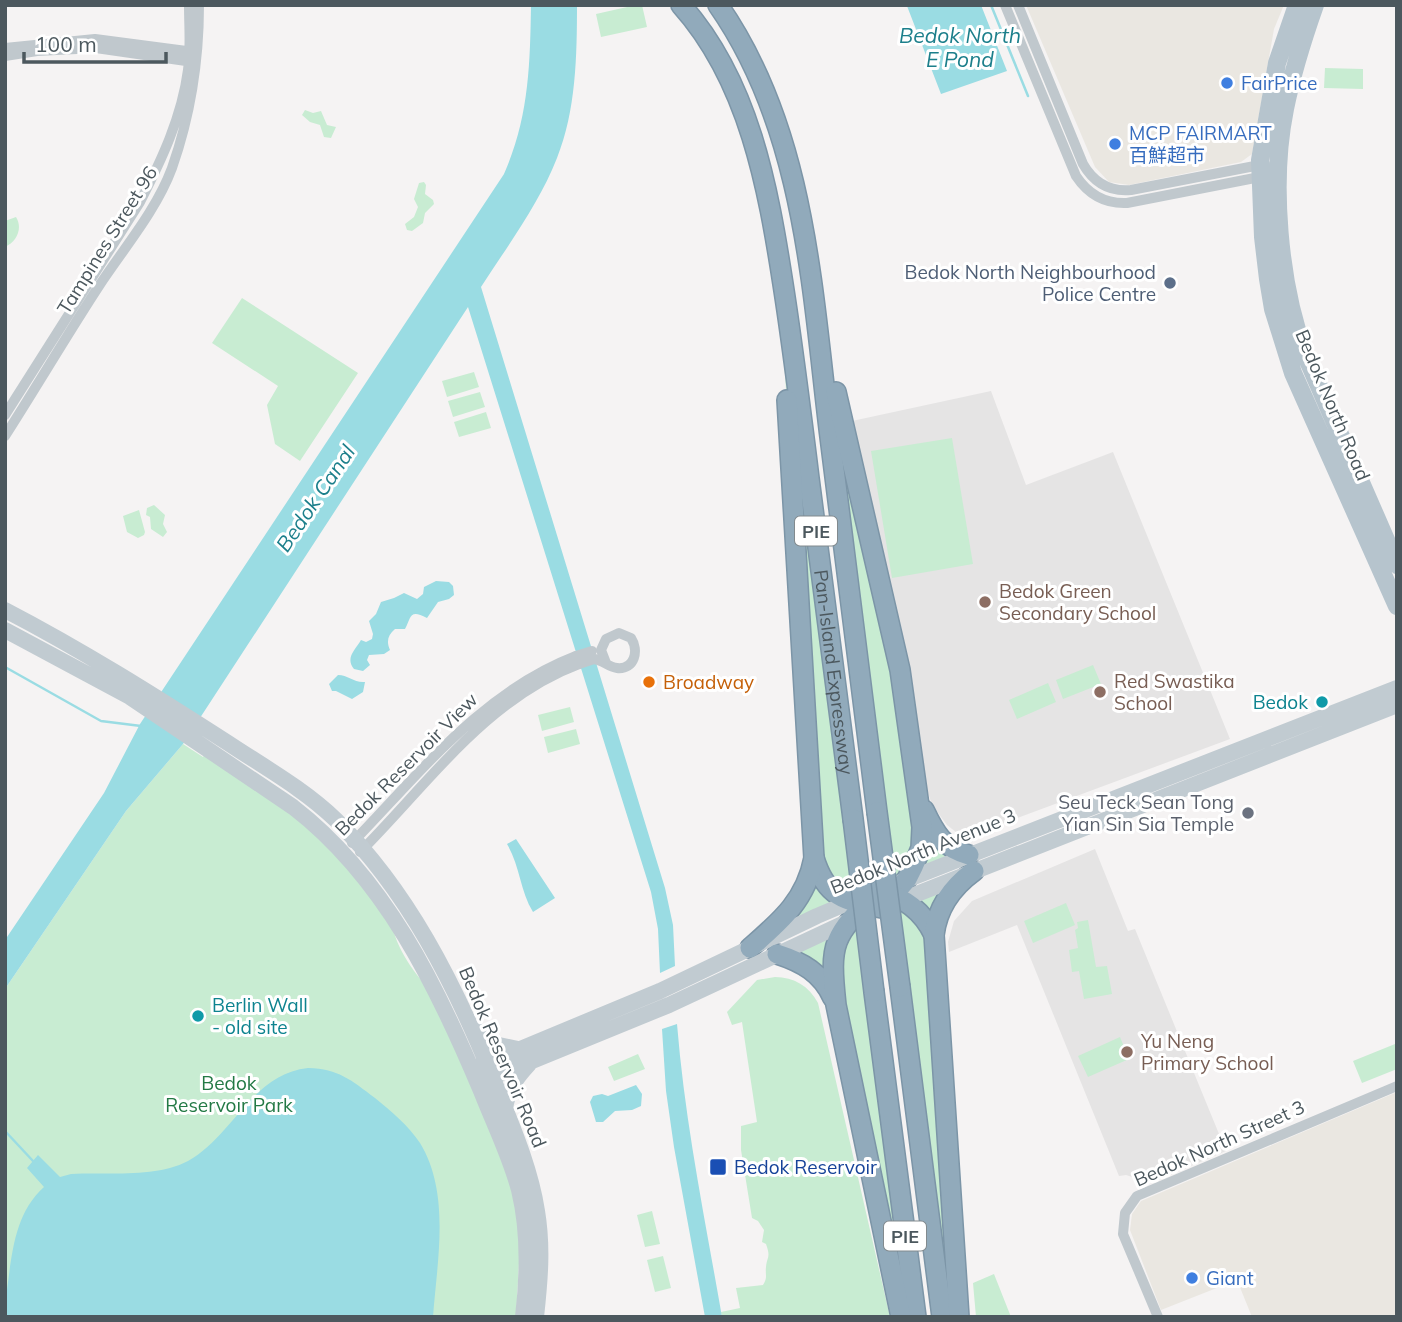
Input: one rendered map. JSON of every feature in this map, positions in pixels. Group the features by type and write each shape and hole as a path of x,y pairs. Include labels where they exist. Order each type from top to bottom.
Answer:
{"highway":[{"name":"Pan-Island Expressway","path":"681,5 714,53 740,104 758,156 777,244 799,395 916,1317"},
{"name":"Pan-Island Expressway","path":"718,5 757,72 785,149 804,236 821,352 942,1317"},
{"path":"750,948 777,924 800,898 810,879 814,858 799,573 777,244"},
{"path":"821,352 831,370 858,494 892,629 918,796 921,845 879,900 839,935 833,953 832,971 836,1005 901,1317"},
{"path":"918,796 930,823 945,844 971,863 944,904 937,918 934,935 960,1317"},
{"path":"814,858 828,888 838,897 879,900 923,917 934,935"},
{"path":"777,954 818,974 836,1005"}],"main road":[{"name":"Bedok North Road","path":"1297,5 1277,63 1263,237 1268,279 1273,309 1293,373 1397,606"},
{"name":"Bedok North Road","path":"1315,5 1269,169 1297,330 1397,565"},
{"path":"1268,279 1277,275 1284,267"},
{"name":"Bedok Reservoir Road","path":"5,610 133,691 207,750 293,807 346,857 374,891 416,955 450,1019 505,1111 524,1161 537,1211 541,1266 536,1317"},
{"name":"Bedok Reservoir Road","path":"5,630 133,691 216,736 321,806 359,845 413,916 470,1024 482,1073 519,1191 527,1251 523,1317"},
{"name":"Bedok North Avenue 3","path":"482,1073 519,1049 660,990 750,948 879,900 1397,688"},
{"name":"Bedok North Avenue 3","path":"971,863 1397,705"},
{"name":"Bedok North Avenue 3","path":"482,1073 533,1059 669,1005 777,954 879,900"},
{"path":"470,1024 482,1037 494,1044 519,1049"},
{"path":"505,1111 506,1098 512,1086 533,1059"}],"street":[{"name":"Tampines Street 96","path":"5,415 140,202 169,138 194,57 189,5"},
{"name":"Tampines Street 96","path":"5,436 159,194 171,170 192,98 199,5"},
{"path":"1005,5 1076,176 1094,195 1110,202 1127,203 1269,169"},
{"path":"1018,5 1083,164 1097,181 1110,188 1131,190 1269,169"},
{"path":"5,48 96,39 194,57"},
{"path":"5,56 37,51 96,48 194,57"},
{"path":"593,655 606,663 615,667 628,666 635,658 636,647 632,639 622,633 612,634 604,641 601,650 606,663"},
{"name":"Bedok Reservoir View","path":"346,857 498,711 578,660 593,655 604,641"},
{"name":"Bedok North Street 3","path":"1158,1317 1124,1234 1125,1213 1137,1196 1397,1086"}],"shaded area":[{"path":"1026,5 1284,5 1274,29 1252,154 1241,162 1129,185 1109,182 1095,167"},
{"name":"Bedok Green Secondary School","path":"991,391 1026,485 1113,452 1230,739 969,836 961,836 947,825 932,805 927,790 902,637 852,421"},
{"name":"Yu Neng Primary School","path":"1095,849 1128,931 1135,929 1226,1151 1151,1183 1126,1175 1119,1176 1017,925 949,952 948,942 954,921 972,901"},
{"path":"1397,1092 1397,1317 1252,1317 1237,1280 1161,1310 1130,1230 1132,1214 1141,1201"}],"green space":[{"path":"642,5 647,27 601,37 596,14"},
{"path":"1325,68 1363,69 1363,89 1324,88"},
{"path":"305,110 313,113 321,111 327,125 336,127 331,138 324,137 320,125 310,122 302,115"},
{"path":"424,182 425,194 434,204 425,213 423,223 412,231 407,230 405,224 414,217 418,207 414,199 419,183"},
{"path":"16,217 18,234 13,242 5,247 5,221"},
{"path":"777,247 861,889 850,901 773,928 810,880 797,566"},
{"path":"242,298 358,373 300,461 275,444 267,405 278,386 212,343"},
{"path":"831,370 918,797 958,852 886,879"},
{"path":"474,372 479,387 447,397 442,381"},
{"path":"480,392 485,407 453,417 448,401"},
{"path":"486,412 491,428 459,437 454,422"},
{"path":"952,438 973,564 892,578 871,451"},
{"path":"154,505 165,515 163,524 167,532 163,537 151,529 150,517 146,515 147,508"},
{"path":"139,510 145,532 138,538 127,532 123,516"},
{"path":"1093,665 1101,684 1063,699 1056,680"},
{"path":"1048,683 1056,702 1017,719 1009,700"},
{"path":"570,707 574,722 542,731 538,715"},
{"path":"576,729 580,744 548,753 544,737"},
{"name":"Bedok Reservoir Park","path":"183,744 203,757 206,752 313,828 391,920 407,961 435,996 506,1161 521,1227 516,1317 5,1317 5,989 126,811"},
{"path":"973,872 942,906 959,1317 942,1317 890,914"},
{"path":"1066,903 1075,925 1033,943 1024,921"},
{"path":"1088,920 1096,967 1107,966 1112,994 1084,999 1079,971 1072,972 1069,950 1078,948 1075,930 1078,928 1077,922"},
{"path":"857,926 916,1317 901,1317 836,1005 791,959 821,933"},
{"path":"775,977 800,984 818,1003 890,1317 722,1317 721,1312 740,1308 736,1288 763,1285 768,1255 766,1244 762,1242 764,1230 758,1221 752,1218 741,1150 741,1126 757,1122 742,1022 732,1025 727,1012 757,980"},
{"path":"1120,1037 1129,1059 1088,1077 1078,1056"},
{"path":"1395,1044 1397,1069 1362,1083 1353,1061"},
{"path":"638,1054 645,1069 614,1081 608,1067"},
{"path":"652,1211 660,1244 645,1247 637,1215"},
{"path":"663,1256 671,1288 655,1292 647,1260"},
{"path":"994,1274 1011,1317 976,1317 973,1283"}],"water":[{"name":"Bedok Canal","path":"531,5 577,5 572,102 563,140 550,175 481,287 665,888 673,925 675,966 660,973 658,929 651,892 468,307 183,744 126,811 5,989 5,940 104,793 140,724 504,174 523,112 529,70"},
{"name":"Bedok North E Pond","path":"981,5 1007,71 941,94 907,6"},
{"path":"436,581 449,582 453,586 454,595 438,602 427,618 414,614 405,629 395,629 391,634 388,641 390,650 384,654 369,655 367,660 370,665 363,671 354,669 350,661 352,654 361,640 366,642 372,639 369,621 376,614 381,602 404,593 417,599 423,594 424,587"},
{"path":"338,675 365,682 363,692 352,699 332,691 329,684"},
{"path":"516,839 555,898 533,912 507,844"},
{"path":"677,1024 690,1134 722,1317 705,1317 674,1147 666,1091 662,1029"},
{"path":"308,1068 336,1073 351,1081 393,1113 420,1143 430,1163 439,1206 439,1251 433,1317 5,1317 12,1256 19,1226 33,1199 44,1187 27,1168 38,1155 60,1177 71,1174 146,1172 175,1166 204,1150 257,1093 289,1073"},
{"path":"636,1085 642,1094 641,1106 632,1110 615,1111 603,1122 596,1122 590,1102 593,1096 608,1096"}],"waterway":[{"path":"991,5 1028,96"},
{"path":"5,667 101,721 141,726"},
{"path":"5,1131 33,1161"}],"place":[{"name":"FairPrice","path":"1227,83"},
{"name":"MCP FAIRMART 百鮮超市","path":"1115,144"},
{"name":"Bedok North Neighbourhood Police Centre","path":"1170,283"},
{"name":"Bedok Green Secondary School","path":"985,602"},
{"name":"Broadway","path":"649,682"},
{"name":"Red Swastika School","path":"1100,692"},
{"name":"Bedok","path":"1322,702"},
{"name":"Seu Teck Sean Tong Yian Sin Sia Temple","path":"1248,813"},
{"name":"Berlin Wall - old site","path":"198,1016"},
{"name":"Yu Neng Primary School","path":"1127,1052"},
{"name":"Bedok Reservoir","path":"718,1167"},
{"name":"Giant","path":"1192,1278"}]}
